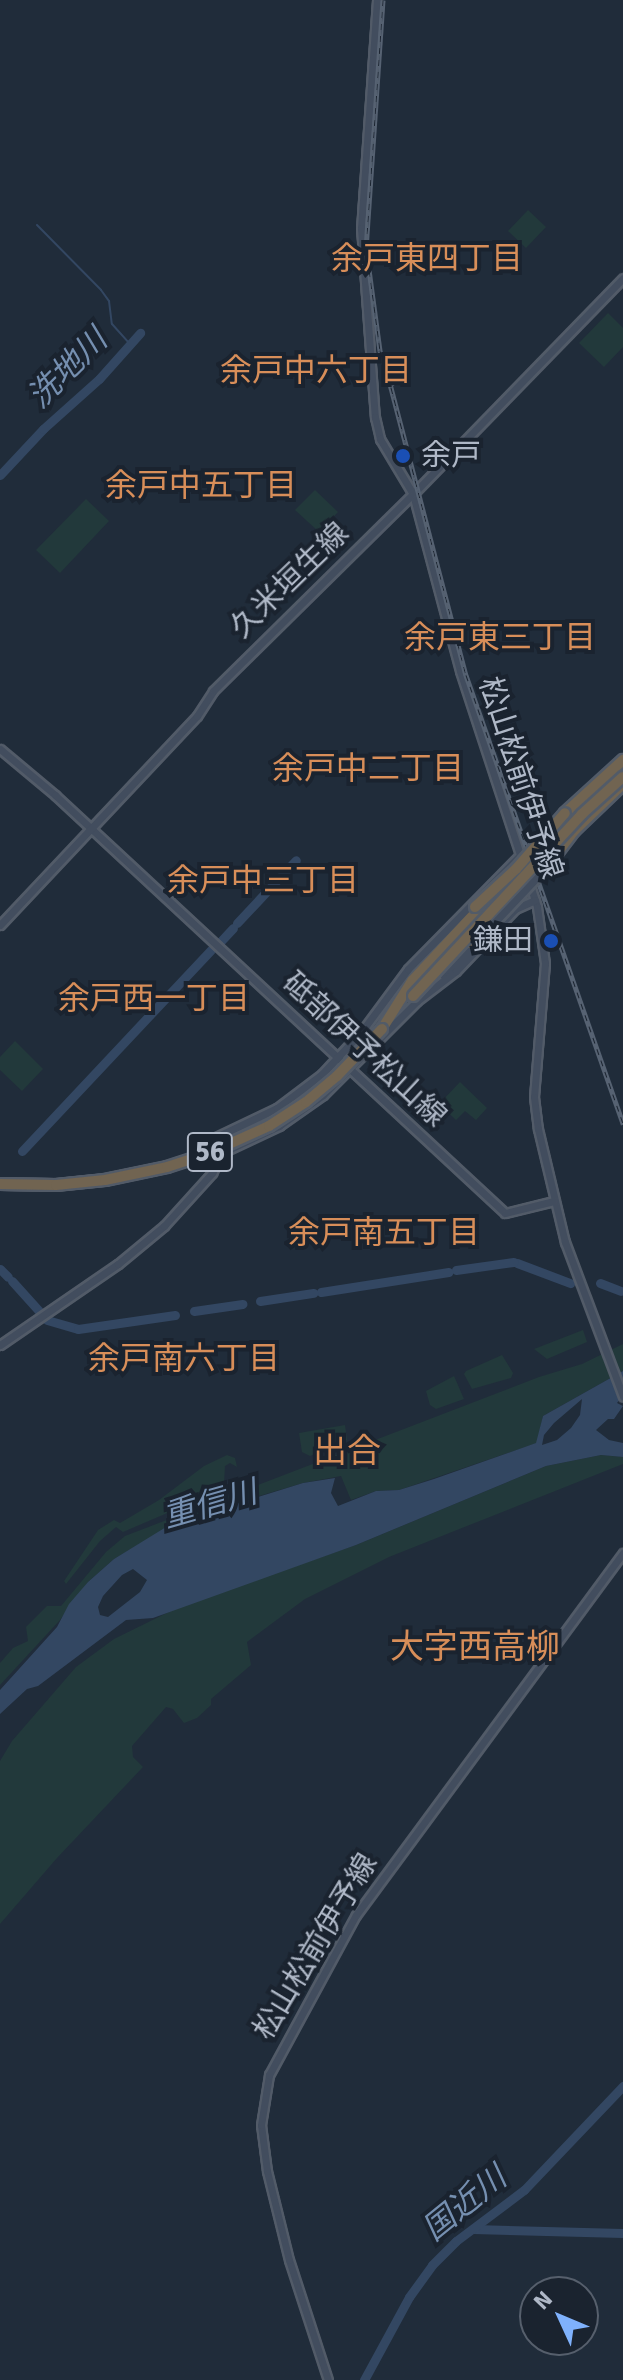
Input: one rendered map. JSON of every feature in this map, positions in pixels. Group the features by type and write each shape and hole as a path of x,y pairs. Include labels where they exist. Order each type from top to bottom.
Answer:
{"highway":[{"name":"56","path":"382,1029 412,981 565,813 623,760"},
{"name":"56","path":"415,998 582,814 623,777"},
{"name":"56","path":"0,1184 56,1185 105,1180 167,1167 207,1154 269,1126 306,1102 337,1076 623,784"},
{"name":"56","path":"545,869 569,837"},
{"name":"56","path":"477,905 516,869"}],"main road":[{"name":"松山松前伊予線","path":"377,0 361,228 368,357 380,439 413,494 460,671 535,900 545,963 534,1097 554,1201"},
{"name":"久米垣生線","path":"0,925 197,716 213,691 413,494 623,278"},
{"name":"砥部伊予松山線","path":"0,749 505,1213 554,1201"},
{"path":"379,1011 408,969 484,888 521,854"},
{"path":"215,1156 279,1126 315,1101 351,1069 415,998 545,869"},
{"path":"0,1345 139,1248 206,1181 215,1167 212,1139 277,1108 306,1087 336,1059 477,905 484,888"},
{"path":"494,922 535,900"},
{"path":"477,905 497,925 488,937"},
{"path":"462,912 477,905"},
{"path":"415,998 451,976 515,909"},
{"path":"554,1201 594,1322 623,1396"},
{"name":"松山松前伊予線","path":"328,2380 288,2257 267,2171 261,2125 269,2075 330,1958 361,1907 623,1553"}],"green space":[{"path":"528,210 546,227 526,248 508,231"},
{"path":"608,313 623,328 623,347 604,367 579,343"},
{"path":"315,490 338,512 319,532 295,510"},
{"path":"86,499 109,521 60,573 36,550"},
{"path":"15,1041 43,1069 22,1091 0,1070 0,1057"},
{"path":"460,1082 487,1108 476,1120 465,1111 456,1120 439,1104"},
{"path":"583,1330 587,1342 547,1359 534,1349"},
{"path":"623,1344 623,1371 543,1416 537,1443 399,1490 376,1491 351,1500 341,1476 303,1483 195,1515 143,1542 114,1559 88,1582 60,1620 0,1685 0,1663 13,1648 28,1641 26,1627 47,1606 61,1606 106,1552 125,1536 539,1377 582,1364"},
{"path":"502,1355 513,1373 511,1378 472,1389 464,1374 466,1371"},
{"path":"454,1376 464,1399 436,1409 430,1405 426,1391"},
{"path":"345,1425 347,1440 310,1456 302,1452 299,1433"},
{"path":"227,1455 235,1458 237,1467 230,1463 225,1466 224,1484 214,1493 123,1532 116,1527 100,1541 66,1584 64,1581 98,1530 114,1520 120,1523 159,1500 204,1466"},
{"path":"601,1455 623,1457 623,1464 389,1557 305,1599 247,1642 251,1665 211,1699 211,1705 197,1718 184,1723 173,1709 166,1707 132,1746 133,1757 143,1767 0,1924 0,1761 12,1741 76,1667 114,1639 183,1605 356,1545 546,1466"}],"water":[{"path":"623,1371 623,1395 617,1403 623,1406 614,1419 608,1419 596,1430 609,1440 623,1443 623,1457 601,1455 546,1466 356,1545 153,1618 126,1620 38,1686 27,1689 0,1714 0,1690 57,1627 69,1604 88,1582 114,1559 171,1524 303,1483 335,1478 331,1493 338,1506 376,1491 399,1490 536,1443 543,1416","holes":["582,1399 580,1415 571,1428 557,1440 542,1445 544,1435 554,1423","133,1569 147,1580 140,1592 108,1617 100,1615 98,1607 103,1596 122,1575"]}],"waterway":[{"path":"37,225 101,290 109,301 112,324 131,345"},
{"name":"洗地川","path":"0,475 43,429 99,379 140,333"},
{"path":"237,923 296,860"},
{"path":"220,942 233,928"},
{"path":"22,1151 211,950"},
{"path":"456,1270 513,1262"},
{"path":"517,1263 570,1283"},
{"path":"0,1269 8,1277"},
{"path":"321,1292 448,1272"},
{"path":"12,1281 40,1312"},
{"path":"600,1283 621,1291"},
{"path":"260,1301 313,1293"},
{"path":"194,1311 242,1304"},
{"path":"47,1320 78,1329 175,1315"},
{"name":"国近川","path":"364,2380 409,2297 432,2265 456,2241 524,2190 623,2086"},
{"path":"473,2229 623,2233"}],"railway":[{"path":"383,0 366,247 380,351 392,386"},
{"path":"388,376 466,675 623,1124"}],"place":[{"name":"余戸","path":"403,456"},
{"name":"鎌田","path":"551,941"}],"district":[{"name":"余戸東四丁目","path":"427,259"},
{"name":"余戸中六丁目","path":"316,371"},
{"name":"余戸中五丁目","path":"201,486"},
{"name":"余戸東三丁目","path":"500,638"},
{"name":"余戸中二丁目","path":"368,769"},
{"name":"余戸中三丁目","path":"263,881"},
{"name":"余戸西一丁目","path":"154,999"},
{"name":"余戸南五丁目","path":"384,1233"},
{"name":"余戸南六丁目","path":"184,1359"},
{"name":"出合","path":"347,1452"},
{"name":"大字西高柳","path":"475,1648"}],"water label":[{"name":"重信川","path":"210,1505"}]}
